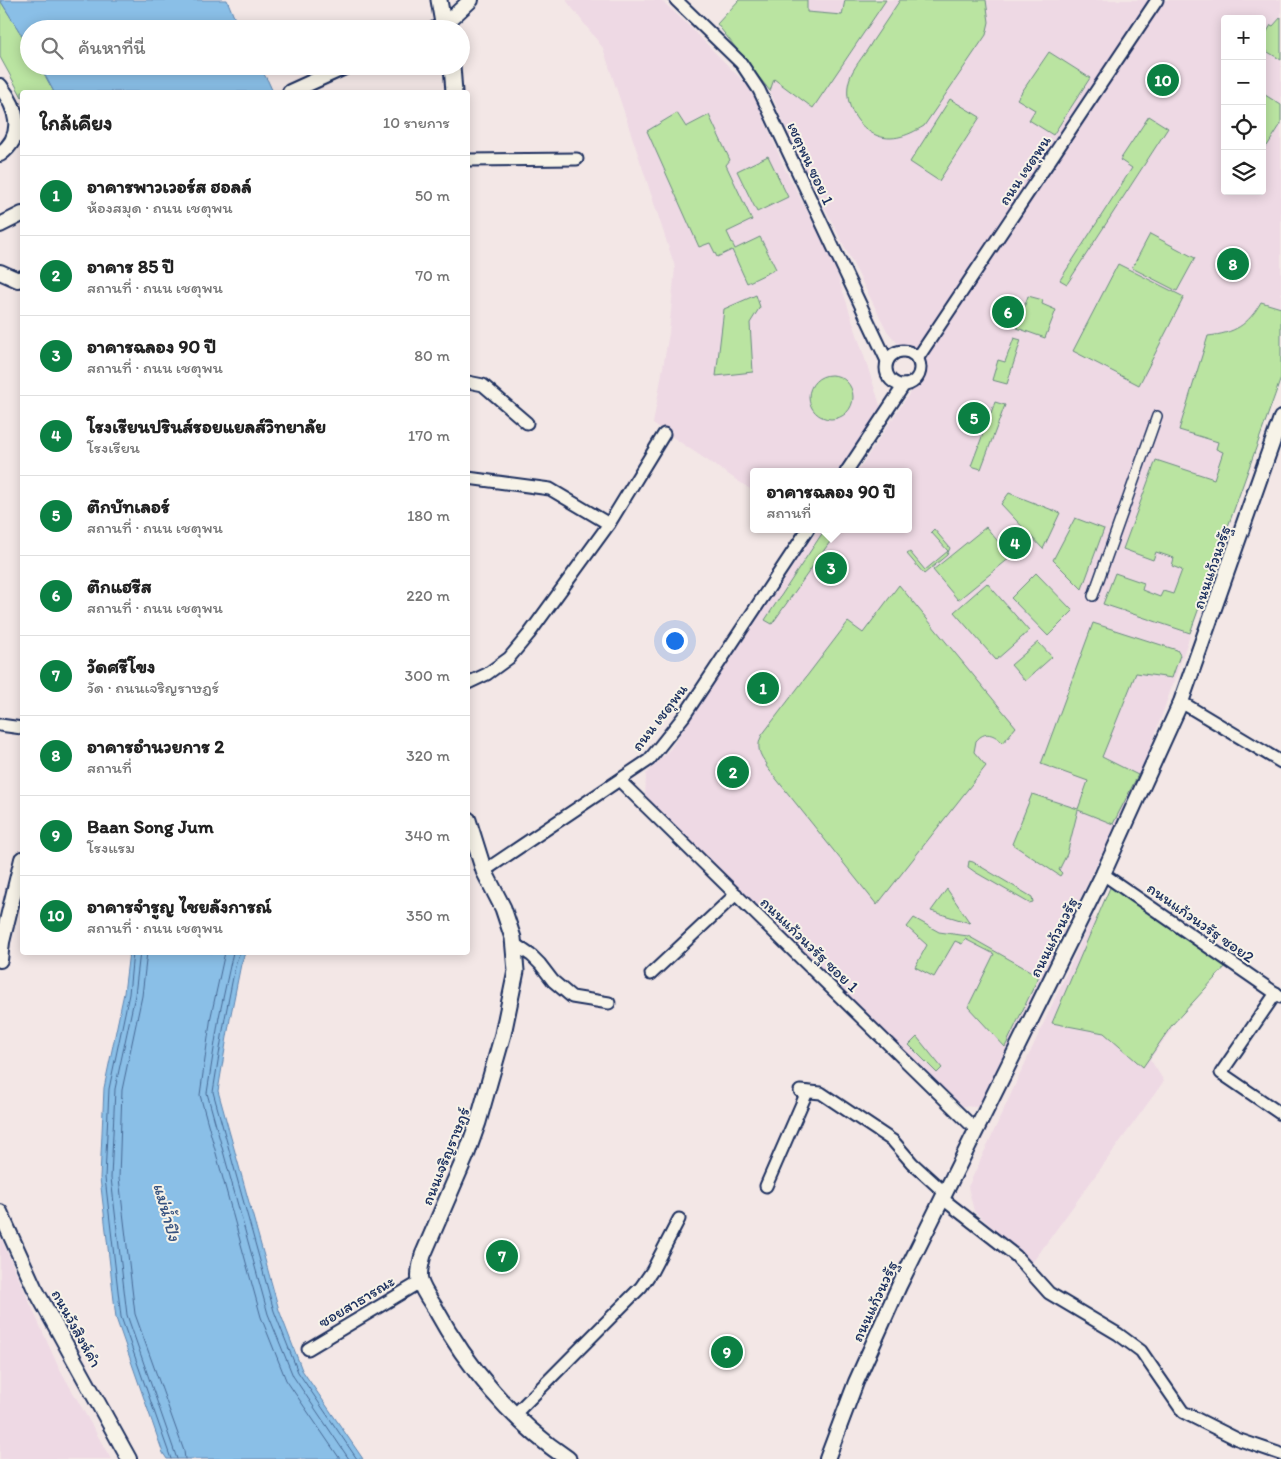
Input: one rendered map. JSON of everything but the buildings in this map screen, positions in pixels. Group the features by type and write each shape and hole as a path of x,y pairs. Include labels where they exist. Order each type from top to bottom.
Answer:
{"main road":[{"path":"439,0 440,20"},
{"path":"453,75 454,90"},
{"name":"ถนนเจริญราษฎร์","path":"420,1282 423,1255 467,1153 490,1083 512,996 516,971 513,943 503,908 484,871 470,826"},
{"path":"420,1282 441,1319 486,1383 514,1415 568,1459"}],"street":[{"path":"449,20 471,0"},
{"name":"เชตุพน ซอย 1","path":"676,0 741,64 759,90 887,361"},
{"name":"ถนน เชตุพน","path":"918,358 1157,0"},
{"path":"294,90 327,75"},
{"path":"0,86 5,92 13,111 18,129 14,140 0,154"},
{"path":"470,160 577,159"},
{"path":"0,225 20,215"},
{"path":"0,272 20,279"},
{"path":"0,282 20,279"},
{"path":"903,351 909,352 918,358 920,364 919,375 911,383 904,385 895,383 891,380 886,370 887,361 892,354 903,351"},
{"path":"470,382 484,385 527,423"},
{"path":"849,468 904,385"},
{"path":"1092,596 1157,416"},
{"name":"ถนนแก้วนวรัฐ","path":"827,1459 856,1382 899,1286 1103,874 1181,702 1281,418"},
{"path":"470,682 487,674 509,658 609,524 664,434"},
{"path":"470,478 550,489 609,524"},
{"name":"ถนน เชตุพน","path":"484,871 649,760 684,716 805,533"},
{"path":"1181,702 1281,762"},
{"path":"0,725 20,728"},
{"name":"ถนนแก้วนวรัฐ ซอย 1","path":"620,781 976,1130"},
{"path":"0,960 1,942 20,867"},
{"name":"ถนนแก้วนวรัฐ ซอย2","path":"1103,874 1278,995"},
{"path":"651,974 736,894"},
{"path":"513,943 532,956 553,982 572,998 609,1003"},
{"path":"1278,995 1221,1073 1281,1114"},
{"path":"766,1186 804,1092 821,1093 893,1141 944,1196 1016,1256 1049,1293 1118,1334 1141,1351 1183,1412 1237,1439 1281,1454"},
{"name":"ถนนวังสิงห์คำ","path":"0,1212 34,1286 128,1459"},
{"path":"514,1415 641,1287 652,1271 679,1218"},
{"name":"ซอยสาธารณะ","path":"308,1349 420,1282"}],"shaded area":[{"path":"566,0 661,0 752,90 785,169 832,258 881,408 844,468 750,468 750,489 653,424 669,333 675,267 603,48"},
{"path":"739,0 1281,0 1281,378 1141,774 978,1107 962,1106 645,801 646,774 670,749 815,533 912,533 912,468 860,468 923,373 887,331 793,145 770,91 717,24"},
{"path":"1093,916 1172,1029 1150,1059 1164,1081 1032,1263 974,1211 968,1187"},
{"path":"0,1236 57,1364 111,1459 0,1459"}],"green space":[{"path":"0,0 20,32 20,75 45,75 53,90 20,90 20,93 0,57"},
{"path":"739,0 807,0 807,12 842,15 845,0 886,0 813,108 774,79 770,91 717,24"},
{"path":"900,0 986,0 989,22 986,35 924,126 898,137 884,138 870,132 858,121 850,107 848,83 856,67"},
{"path":"1281,17 1281,60 1266,51 1266,33 1271,25 1273,26"},
{"path":"1049,52 1090,78 1053,135 1029,120 1035,110 1017,99"},
{"path":"1266,96 1281,105 1281,124 1267,146"},
{"path":"950,99 980,117 939,181 910,162"},
{"path":"677,113 686,127 709,115 730,160 726,165 752,220 727,232 735,249 760,237 776,269 747,283 732,250 717,257 710,243 699,247 647,131"},
{"path":"1149,116 1168,128 1067,284 1060,280 1132,168 1120,160"},
{"path":"768,156 788,197 757,212 737,171"},
{"path":"1150,234 1195,258 1177,291 1132,268"},
{"path":"1118,264 1184,297 1139,385 1073,351"},
{"path":"756,295 760,307 750,323 753,372 716,376 724,309"},
{"path":"1028,296 1043,300 1042,304 1056,310 1045,338 1017,328"},
{"path":"1261,302 1281,308 1281,378 1190,633 1103,604 1115,573 1144,583 1142,590 1160,597 1163,591 1173,594 1182,570 1172,566 1174,558 1156,552 1153,560 1123,549 1156,460 1214,479 1223,452 1216,449 1218,442 1179,430 1208,336 1226,333 1240,326 1251,317"},
{"path":"1014,338 1021,340 1007,384 992,380 998,360 1005,362"},
{"path":"835,375 847,381 852,388 852,406 847,413 840,418 827,419 819,416 812,409 809,393 812,385 819,378"},
{"path":"995,402 1005,405 981,469 971,466"},
{"path":"1009,493 1060,513 1043,549 1001,504"},
{"path":"1075,518 1104,529 1082,589 1053,560"},
{"path":"986,527 1011,557 958,600 933,570"},
{"path":"934,529 950,548 947,555 924,574 907,554 910,552 925,570 948,551 931,532"},
{"path":"822,533 836,533 772,624 765,620"},
{"path":"1036,573 1073,611 1048,636 1011,598"},
{"path":"987,583 1029,631 996,660 954,612"},
{"path":"899,585 1016,727 1003,743 990,734 983,735 976,741 974,752 986,766 877,905 766,766 767,764 760,754 759,747 762,735 848,622 863,633"},
{"path":"1093,623 1177,650 1180,655 1172,678 1136,673 1102,757 1138,775 1113,824 1078,810 1067,854 1059,870 1062,873 1060,876 1012,844 1032,794 1078,809 1088,781 1041,764"},
{"path":"1038,642 1052,657 1025,681 1011,665"},
{"path":"969,861 1032,897 1033,902 1029,903 975,872 968,867"},
{"path":"1112,883 1177,934 1226,966 1172,1025 1143,1067 1104,1033 1052,1023"},
{"path":"947,889 970,923 931,911"},
{"path":"914,918 939,932 968,936 1039,976 1005,1047 968,1007 994,954 965,939 962,944 955,941 934,977 915,967 927,945 907,927"},
{"path":"917,1037 942,1068 937,1073 909,1045"}],"water":[{"path":"0,0 227,0 235,20 20,20 20,32"},
{"path":"45,75 264,75 272,90 53,90"},
{"name":"แม่น้ำปิง","path":"129,955 244,955 230,1019 218,1091 279,1310 302,1370 363,1459 167,1459 163,1453 116,1318 100,1178 104,1088 124,993"}],"place":[{"name":"อาคารจำรูญ ไชยลังการณ์","path":"1163,80"},
{"name":"อาคารอำนวยการ 2","path":"1233,264"},
{"name":"ตึกแฮรีส","path":"1008,312"},
{"name":"ตึกบัทเลอร์","path":"974,418"},
{"name":"โรงเรียนปรินส์รอยแยลส์วิทยาลัย","path":"1015,543"},
{"name":"อาคารฉลอง 90 ปี","path":"831,568"},
{"name":"อาคารพาวเวอร์ส ฮอลล์","path":"763,688"},
{"name":"อาคาร 85 ปี","path":"733,772"},
{"name":"วัดศรีโขง","path":"502,1256"},
{"name":"Baan Song Jum","path":"727,1352"}]}
